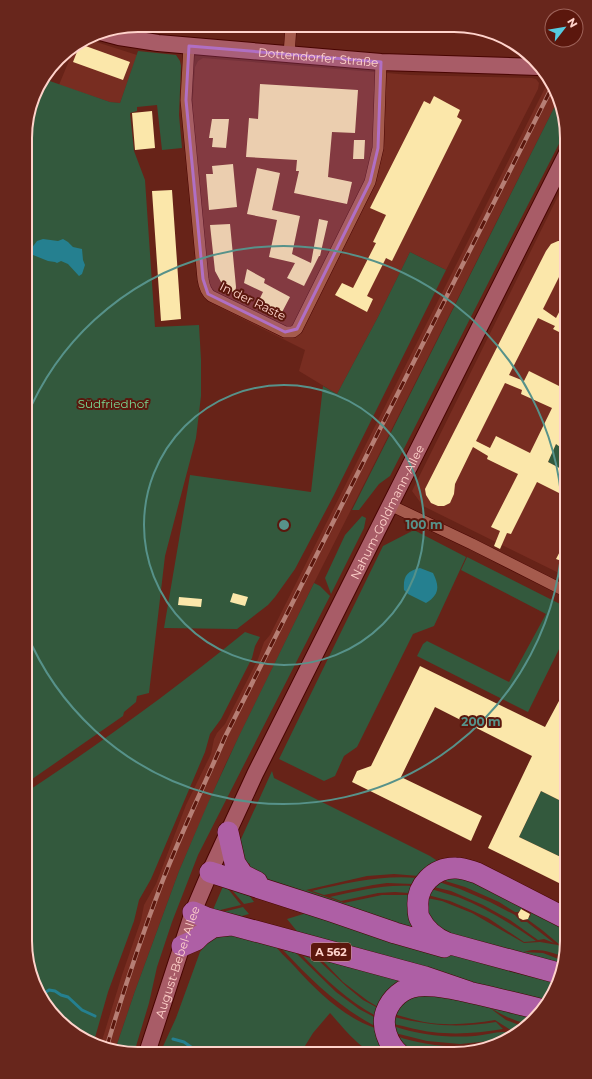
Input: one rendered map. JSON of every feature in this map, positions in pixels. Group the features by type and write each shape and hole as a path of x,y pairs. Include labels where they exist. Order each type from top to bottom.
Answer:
{"highway":[{"path":"228,832 235,863 243,875 271,891"},
{"path":"555,972 447,943 436,938 427,931 419,918 417,901 421,887 431,876 444,869 466,869 488,878 560,915"},
{"path":"210,872 395,933 429,943 501,958"},
{"name":"A 562","path":"193,912 207,918 425,977 469,992 536,1008"},
{"path":"182,946 196,940 200,935 212,927 232,925"},
{"path":"392,1047 388,1038 385,1016 387,1008 396,996 403,991 417,986 432,985 469,992"}],"main road":[{"name":"Dottendorfer Straße","path":"114,35 135,40 189,46 380,62 533,67"},
{"name":"Nahum-Goldmann-Allee","path":"210,872 255,774 560,167"},
{"name":"August-Bebel-Allee","path":"149,1047 193,912 210,872"}],"street":[{"path":"289,55 291,32"},
{"name":"In der Raste","path":"189,46 186,100 204,287 211,296 289,333 294,332 297,329 370,182 378,148 380,62"},
{"path":"390,505 560,588"}],"highlighted area":[{"path":"189,46 381,62 378,148 370,182 297,329 285,332 208,294 203,279 186,100"}],"shaded area":[{"path":"94,41 137,55 120,103 110,102 59,85 71,56"},
{"path":"203,58 411,75 532,78 536,79 539,83 538,89 446,270 410,252 378,317 337,394 299,371 305,350 211,303 192,110 195,67 198,61"},
{"path":"546,86 555,106 314,583 225,765 179,871 117,1044 102,1041 141,920 144,905 156,884 186,805 211,754 214,739 225,724 258,659 264,642 270,635"},
{"path":"560,192 560,574 423,506 412,491"}],"green space":[{"name":"Südfriedhof","path":"138,51 176,55 181,66 179,115 182,148 162,150 157,105 137,107 137,111 130,113 134,151 145,180 155,327 199,325 201,396 196,438 165,556 149,693 137,696 136,702 124,712 123,716 32,779 33,124 40,97 49,81 110,102 120,103"},
{"path":"555,106 558,117 560,142 390,476 379,484 359,510 352,510"},
{"path":"410,252 446,270 334,495 295,569 268,605 237,629 164,628 190,475 311,492 323,386 337,394 378,317"},
{"path":"556,444 560,446 560,468 548,462"},
{"path":"362,516 366,518 364,528 331,594 325,578 345,535"},
{"path":"414,530 466,557 434,626 413,634 357,747 344,756 335,776 324,781 279,759 383,546"},
{"path":"467,557 560,604 560,647 528,712 417,656 423,644 427,641 509,682 546,614 461,570"},
{"path":"314,583 320,586 330,596 198,855 172,922 157,967 149,1003 136,1047 117,1044 179,871 238,738"},
{"path":"245,632 260,637 255,646 252,658 221,719 210,734 205,752 151,879 139,900 134,921 108,992 95,1038 68,1021 58,1011 43,988 34,962 32,941 32,788 82,755 192,674"},
{"path":"272,771 274,778 430,856 442,864 432,868 421,931 266,883 250,867 250,864 245,862 239,845","holes":["259,874 306,890 367,876 394,874 419,876 417,878 404,877 364,880 312,891 324,895 387,883 413,884 412,886 370,888 330,897 341,901 378,893 409,893 408,895 382,895 344,903"]},
{"path":"541,791 560,800 560,857 519,837"},
{"path":"455,873 464,874 497,888 560,923 560,945 527,919 530,917 531,913 527,908 523,908 518,912 515,912 499,902 465,887 442,880 439,882 490,902 515,915 521,922 527,922 554,943 544,939 538,940 510,920 483,905 451,891 434,887 431,889 458,897 479,906 536,941 524,942 488,918 471,910 450,901 428,895 427,898 442,901 472,913 524,943 540,942 558,945 560,947 559,955 539,950 524,952 543,953 558,959 556,968 458,942 433,930 428,925 422,913 422,899 427,886 435,879"},
{"path":"225,882 242,885 254,902 244,904"},
{"path":"224,884 241,905 212,912"},
{"path":"243,907 249,914 228,920 211,915"},
{"path":"313,911 553,977 540,1004 305,941 287,919"},
{"path":"224,928 233,930 405,981 406,984 387,1001 382,1013 383,1038 381,1039 385,1047 363,1047 330,1013 313,1033 304,1047 163,1047 176,1018 200,952 213,936 211,932","holes":["276,946 322,960 343,982 378,1008 363,1000 318,960 303,956 337,989 356,1004 376,1016 376,1018 359,1009 336,992 296,953 283,950 326,992 350,1011 375,1026 375,1028 352,1017 331,1002 312,985"]},
{"path":"429,988 531,1014 522,1022 490,1008 506,1020 519,1025 511,1030 495,1020 442,1024 424,1022 394,1014 394,1017 433,1024 445,1025 469,1025 496,1022 503,1029 450,1033 427,1031 393,1024 393,1026 423,1034 465,1037 498,1032 508,1032 487,1041 460,1044 427,1041 395,1033 396,1036 421,1043 457,1047 398,1047 393,1039 389,1024 389,1015 392,1007 403,996 420,989"}],"water":[{"path":"43,239 58,241 63,239 73,247 82,249 85,265 82,274 79,276 68,264 61,261 57,263 33,255 32,248 37,241"},
{"path":"420,568 433,573 437,582 436,594 426,603 408,594 404,590 404,581 407,575"}],"building":[{"path":"85,46 130,62 123,80 73,62 77,51"},
{"path":"260,84 358,90 355,133 332,132 328,177 352,182 347,204 294,193 299,171 296,171 297,160 246,157 249,118 258,119"},
{"path":"434,96 460,110 457,117 462,120 392,261 386,258 367,296 373,299 367,312 335,295 342,283 353,288 376,243 373,242 386,215 370,208 424,101 430,104"},
{"path":"152,111 155,148 135,150 132,113"},
{"path":"212,119 229,119 226,148 212,147 213,138 209,138"},
{"path":"354,140 365,140 364,159 353,159"},
{"path":"233,164 237,207 209,210 206,174 213,174 212,166"},
{"path":"257,168 280,173 272,210 300,216 292,254 311,263 319,219 328,221 320,256 304,286 287,278 295,263 269,257 277,220 247,214"},
{"path":"172,190 181,319 161,321 152,191"},
{"path":"230,224 236,287 235,294 221,282 215,271 210,225"},
{"path":"560,241 560,275 543,309 556,318 560,310 560,332 553,329 555,326 538,318 509,375 524,381 529,371 560,386 560,447 556,444 548,462 560,468 560,494 537,482 511,534 507,533 500,549 494,546 500,531 491,527 518,474 487,459 488,456 473,447 455,484 454,494 450,503 444,506 438,506 431,503 426,495 425,489 546,251 551,244","holes":["505,383 522,390 521,394 552,408 530,453 496,436 490,448 476,441"]},
{"path":"247,269 265,279 264,283 290,297 280,316 257,304 263,292 244,283"},
{"path":"560,551 560,560 556,559"},
{"path":"233,593 248,597 245,606 230,602"},
{"path":"179,597 202,599 201,607 178,605"},
{"path":"420,666 545,727 560,699 560,800 541,791 519,837 560,857 560,884 488,848 532,756 435,707 401,777 482,816 471,841 352,782 357,771 371,766"},
{"path":"521,909 530,914 528,919 523,920 519,918 518,914"}],"waterway":[{"path":"46,992 49,990 55,991 68,997 82,1010 95,1016"},
{"path":"173,1039 184,1042 191,1047"}],"railway":[{"path":"108,1042 132,965 168,866 225,737 549,92"}]}
